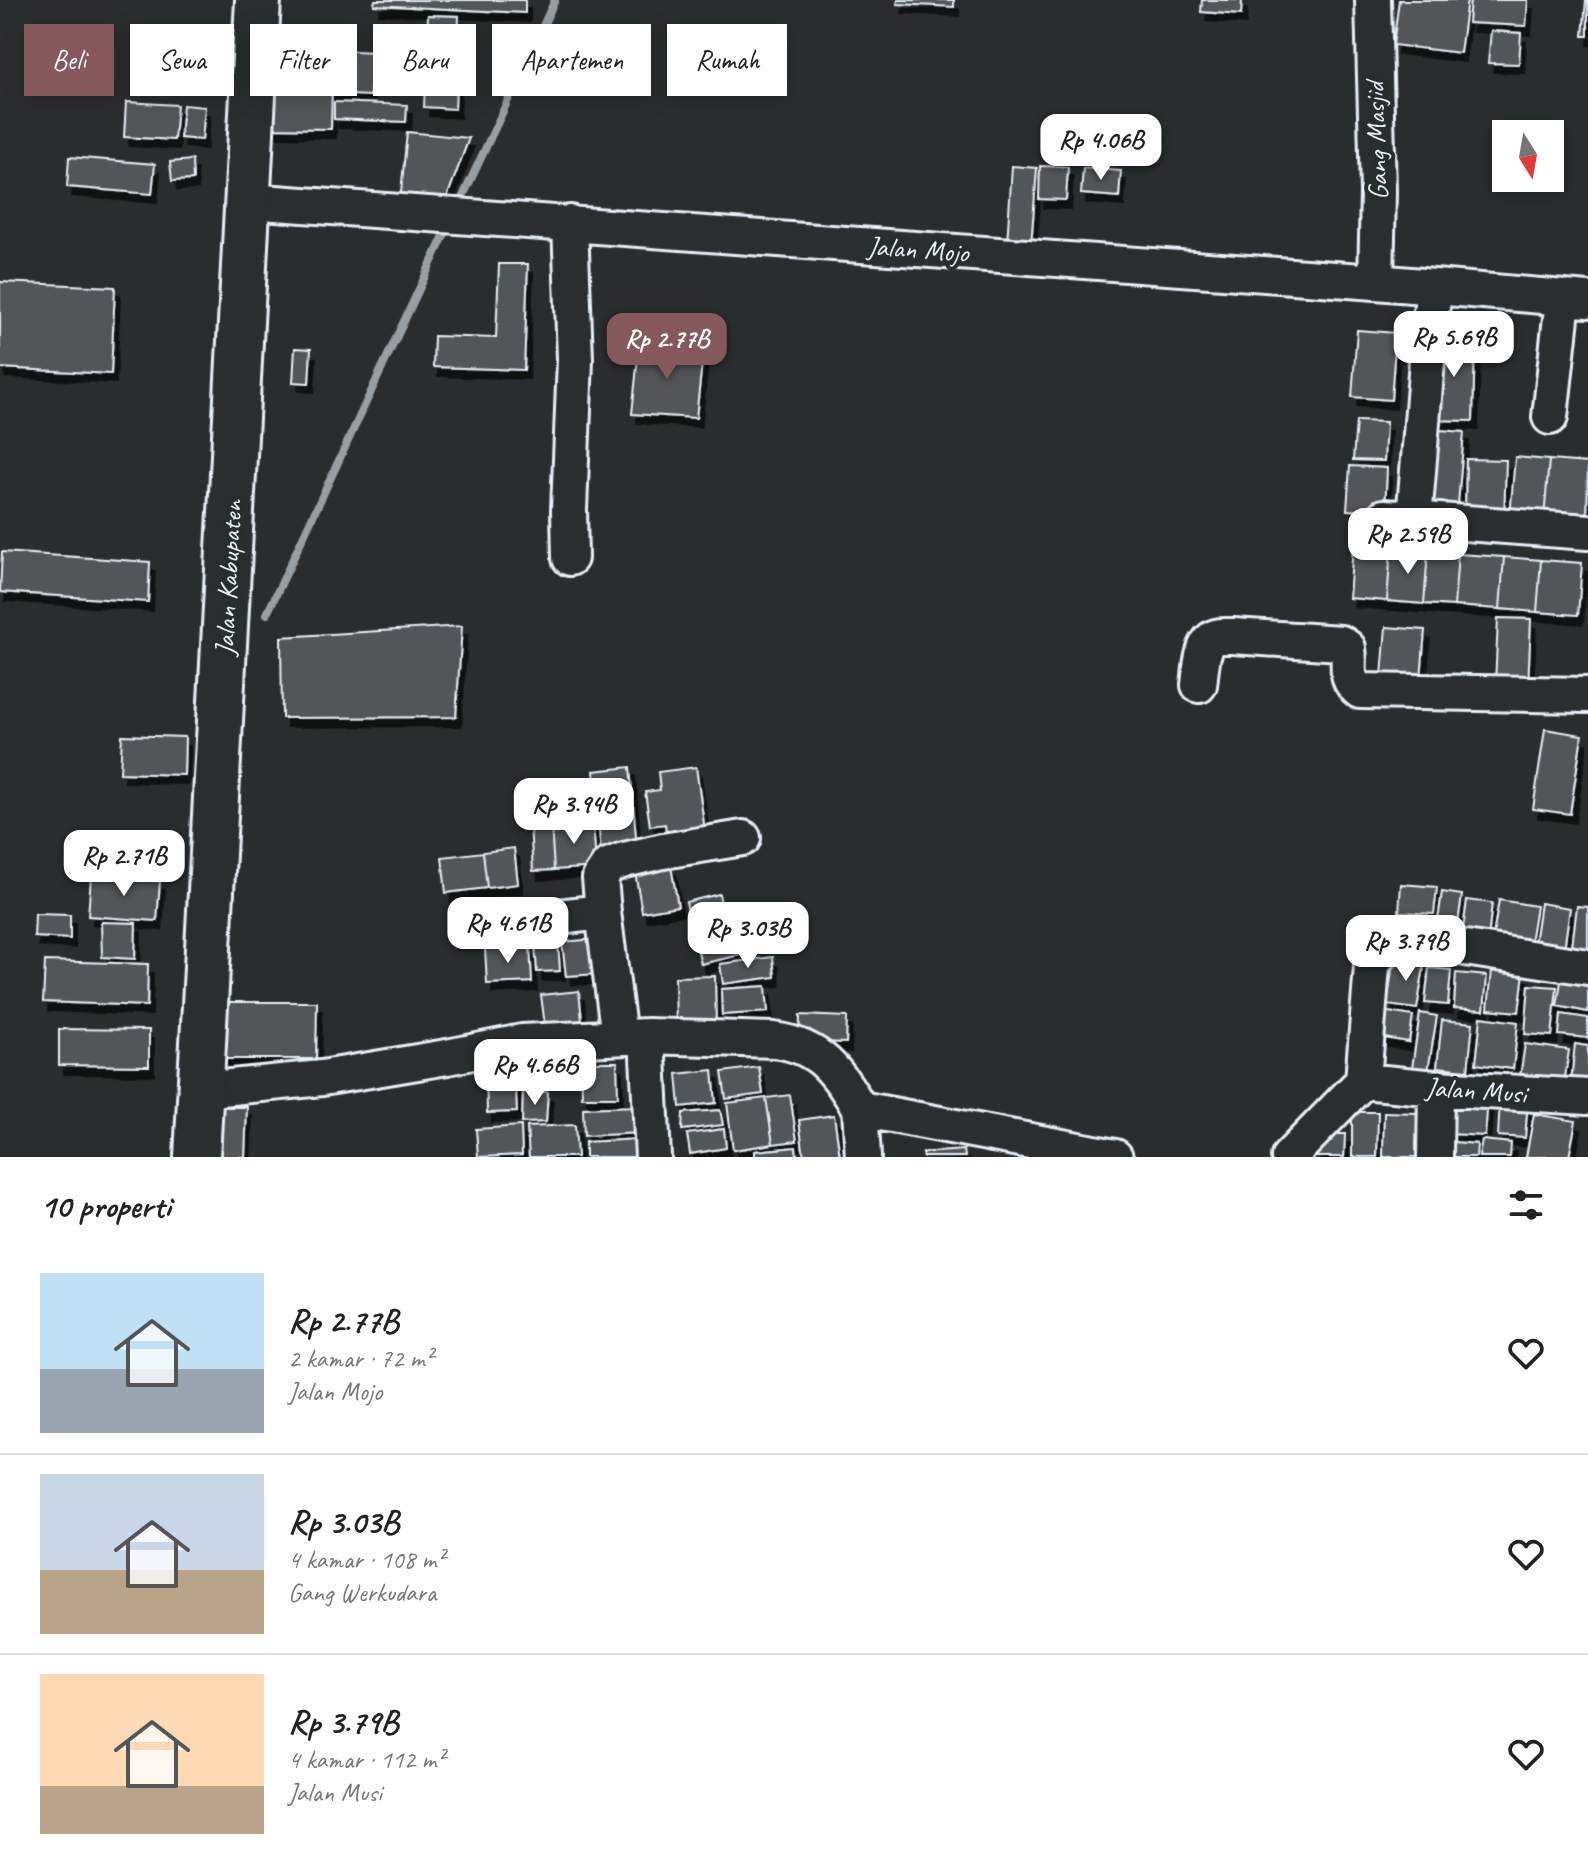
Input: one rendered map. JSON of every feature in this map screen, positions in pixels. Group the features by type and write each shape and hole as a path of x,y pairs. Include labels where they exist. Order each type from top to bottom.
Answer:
{"main road":[{"name":"Jalan Kabupaten","path":"197,1157 258,0"}],"street":[{"name":"Gang Masjid","path":"1373,0 1379,205 1376,282"},
{"name":"Jalan Mojo","path":"248,201 1575,299"},
{"path":"570,223 575,359 570,558"},
{"path":"1435,288 1399,519 1588,532"},
{"path":"1550,417 1575,299"},
{"path":"1199,685 1206,646 1210,640 1233,636 1341,643 1348,648 1351,683 1360,691 1588,695"},
{"path":"653,1157 633,1036 603,912 600,878 608,866 624,860 743,838"},
{"path":"476,926 603,912"},
{"path":"1289,1157 1363,1081 1372,966 1382,950 1420,941 1588,967"},
{"path":"201,1090 322,1078 522,1042 633,1036 774,1040 792,1042 817,1054 838,1074 860,1109 863,1157"},
{"name":"Jalan Musi","path":"1363,1081 1588,1097"},
{"path":"1435,1157 1436,1088"},
{"path":"860,1109 1115,1157"}],"building":[{"path":"375,0 525,0 525,13 374,5"},
{"path":"898,0 954,0 954,7 897,4"},
{"path":"1202,0 1242,0 1241,15 1201,12"},
{"path":"1399,0 1467,0 1460,53 1393,45"},
{"path":"1470,0 1528,0 1526,26 1468,23"},
{"path":"1586,0 1588,36 1583,36"},
{"path":"428,15 459,16 459,24 428,24"},
{"path":"1491,31 1521,33 1519,64 1488,63"},
{"path":"357,51 373,52 370,96 357,95"},
{"path":"270,96 332,96 331,129 269,128"},
{"path":"424,96 456,96 455,109 424,107"},
{"path":"126,102 177,105 174,140 124,137"},
{"path":"334,102 407,105 406,122 334,119"},
{"path":"183,105 205,107 202,140 180,138"},
{"path":"407,132 469,138 443,208 400,203"},
{"path":"69,157 155,164 152,194 67,187"},
{"path":"192,160 193,180 172,181 170,162"},
{"path":"1012,166 1037,168 1031,246 1007,244"},
{"path":"1040,166 1068,167 1066,200 1039,199"},
{"path":"1083,168 1121,171 1119,197 1081,194"},
{"path":"499,264 528,264 524,370 433,367 434,336 496,338"},
{"path":"0,282 115,287 111,374 0,368"},
{"path":"1357,330 1396,333 1391,400 1352,397"},
{"path":"1436,337 1475,338 1473,421 1433,420"},
{"path":"640,338 703,353 696,418 632,414"},
{"path":"295,348 311,349 309,383 293,382"},
{"path":"1356,421 1386,422 1384,461 1353,460"},
{"path":"1426,429 1464,432 1457,516 1419,513"},
{"path":"1515,457 1549,460 1544,519 1510,517"},
{"path":"1466,459 1506,460 1504,518 1465,517"},
{"path":"1549,460 1588,463 1587,523 1544,519"},
{"path":"1350,466 1387,468 1385,512 1347,510"},
{"path":"1353,546 1391,548 1387,601 1349,598"},
{"path":"1391,548 1428,551 1424,604 1387,601"},
{"path":"1428,551 1458,554 1454,606 1424,604"},
{"path":"2,552 150,562 148,602 0,592"},
{"path":"1458,554 1504,557 1500,609 1454,606"},
{"path":"1504,557 1541,560 1537,612 1500,609"},
{"path":"1541,560 1582,563 1578,615 1537,612"},
{"path":"1498,618 1531,619 1528,687 1495,685"},
{"path":"462,626 456,717 282,718 281,637"},
{"path":"1386,627 1425,630 1421,679 1382,676"},
{"path":"1545,729 1582,735 1570,814 1533,809"},
{"path":"122,735 185,737 184,775 120,773"},
{"path":"630,767 637,849 601,853 594,771"},
{"path":"696,767 705,831 667,837 665,824 650,826 645,792 660,790 658,772"},
{"path":"572,789 574,817 531,820 529,792"},
{"path":"593,821 596,867 554,870 551,824"},
{"path":"551,824 554,870 533,871 530,825"},
{"path":"514,848 518,884 487,888 483,852"},
{"path":"483,852 487,888 446,893 442,857"},
{"path":"671,866 678,906 642,912 635,872"},
{"path":"91,876 160,881 157,921 88,916"},
{"path":"1401,884 1437,887 1434,914 1399,912"},
{"path":"1442,892 1462,895 1455,945 1435,942"},
{"path":"719,894 725,922 692,930 686,902"},
{"path":"1467,900 1492,903 1487,948 1461,945"},
{"path":"1499,900 1536,906 1528,954 1491,948"},
{"path":"1540,903 1570,908 1563,956 1533,951"},
{"path":"1577,906 1588,907 1588,957 1571,955"},
{"path":"35,914 70,915 70,939 34,937"},
{"path":"1400,917 1430,919 1428,941 1399,939"},
{"path":"101,922 136,923 135,959 102,957"},
{"path":"741,923 749,953 701,964 694,934"},
{"path":"596,939 599,974 566,976 562,942"},
{"path":"558,942 560,971 537,972 535,944"},
{"path":"530,946 532,982 487,984 485,948"},
{"path":"1394,956 1425,961 1417,1009 1387,1005"},
{"path":"773,957 775,977 723,984 720,964"},
{"path":"45,961 148,964 147,1006 43,1002"},
{"path":"1429,968 1451,970 1448,1005 1425,1003"},
{"path":"1492,970 1524,973 1519,1012 1488,1009"},
{"path":"1456,973 1487,976 1484,1010 1454,1008"},
{"path":"715,976 716,1031 676,1032 675,977"},
{"path":"1561,981 1588,986 1588,1012 1557,1006"},
{"path":"1529,985 1557,987 1552,1036 1525,1034"},
{"path":"766,986 768,1012 722,1015 721,989"},
{"path":"579,991 583,1030 546,1034 541,995"},
{"path":"208,1002 317,1002 316,1059 208,1059"},
{"path":"1382,1011 1413,1016 1409,1042 1378,1037"},
{"path":"1420,1013 1437,1016 1427,1077 1411,1075"},
{"path":"1561,1014 1588,1018 1588,1038 1559,1035"},
{"path":"800,1015 847,1017 846,1043 799,1041"},
{"path":"1481,1017 1518,1022 1513,1069 1476,1064"},
{"path":"1442,1020 1473,1023 1468,1070 1437,1067"},
{"path":"59,1029 149,1030 149,1066 59,1065"},
{"path":"1525,1044 1569,1050 1564,1084 1520,1077"},
{"path":"1575,1044 1588,1046 1588,1084 1571,1082"},
{"path":"581,1062 617,1062 618,1097 582,1097"},
{"path":"759,1067 763,1094 726,1099 722,1072"},
{"path":"515,1069 517,1112 487,1113 486,1070"},
{"path":"713,1070 716,1103 680,1107 677,1074"},
{"path":"523,1091 548,1092 546,1122 522,1123"},
{"path":"790,1095 797,1141 773,1144 766,1098"},
{"path":"1452,1097 1488,1099 1485,1136 1450,1134"},
{"path":"766,1098 773,1144 733,1150 727,1103"},
{"path":"1500,1099 1528,1101 1525,1138 1498,1136"},
{"path":"639,1106 640,1133 584,1136 583,1108"},
{"path":"211,1107 247,1107 245,1157 210,1157"},
{"path":"720,1110 723,1125 682,1130 683,1113"},
{"path":"1352,1112 1378,1112 1377,1157 1352,1157"},
{"path":"1384,1112 1418,1113 1416,1157 1383,1157"},
{"path":"1534,1114 1576,1121 1569,1157 1526,1157"},
{"path":"834,1115 840,1157 804,1157 799,1120"},
{"path":"575,1125 577,1157 529,1157 527,1127"},
{"path":"521,1126 522,1155 478,1157 476,1129"},
{"path":"724,1129 726,1148 690,1154 687,1134"},
{"path":"1316,1134 1345,1134 1344,1157 1316,1157"},
{"path":"640,1139 641,1157 585,1157 585,1142"},
{"path":"1482,1140 1511,1143 1510,1157 1479,1157"},
{"path":"1441,1141 1477,1144 1476,1157 1440,1157"},
{"path":"796,1147 797,1157 755,1157 755,1151"},
{"path":"964,1150 965,1157 923,1157 923,1153"}],"waterway":[{"path":"457,209 555,0"},
{"path":"267,614 449,225"}]}
